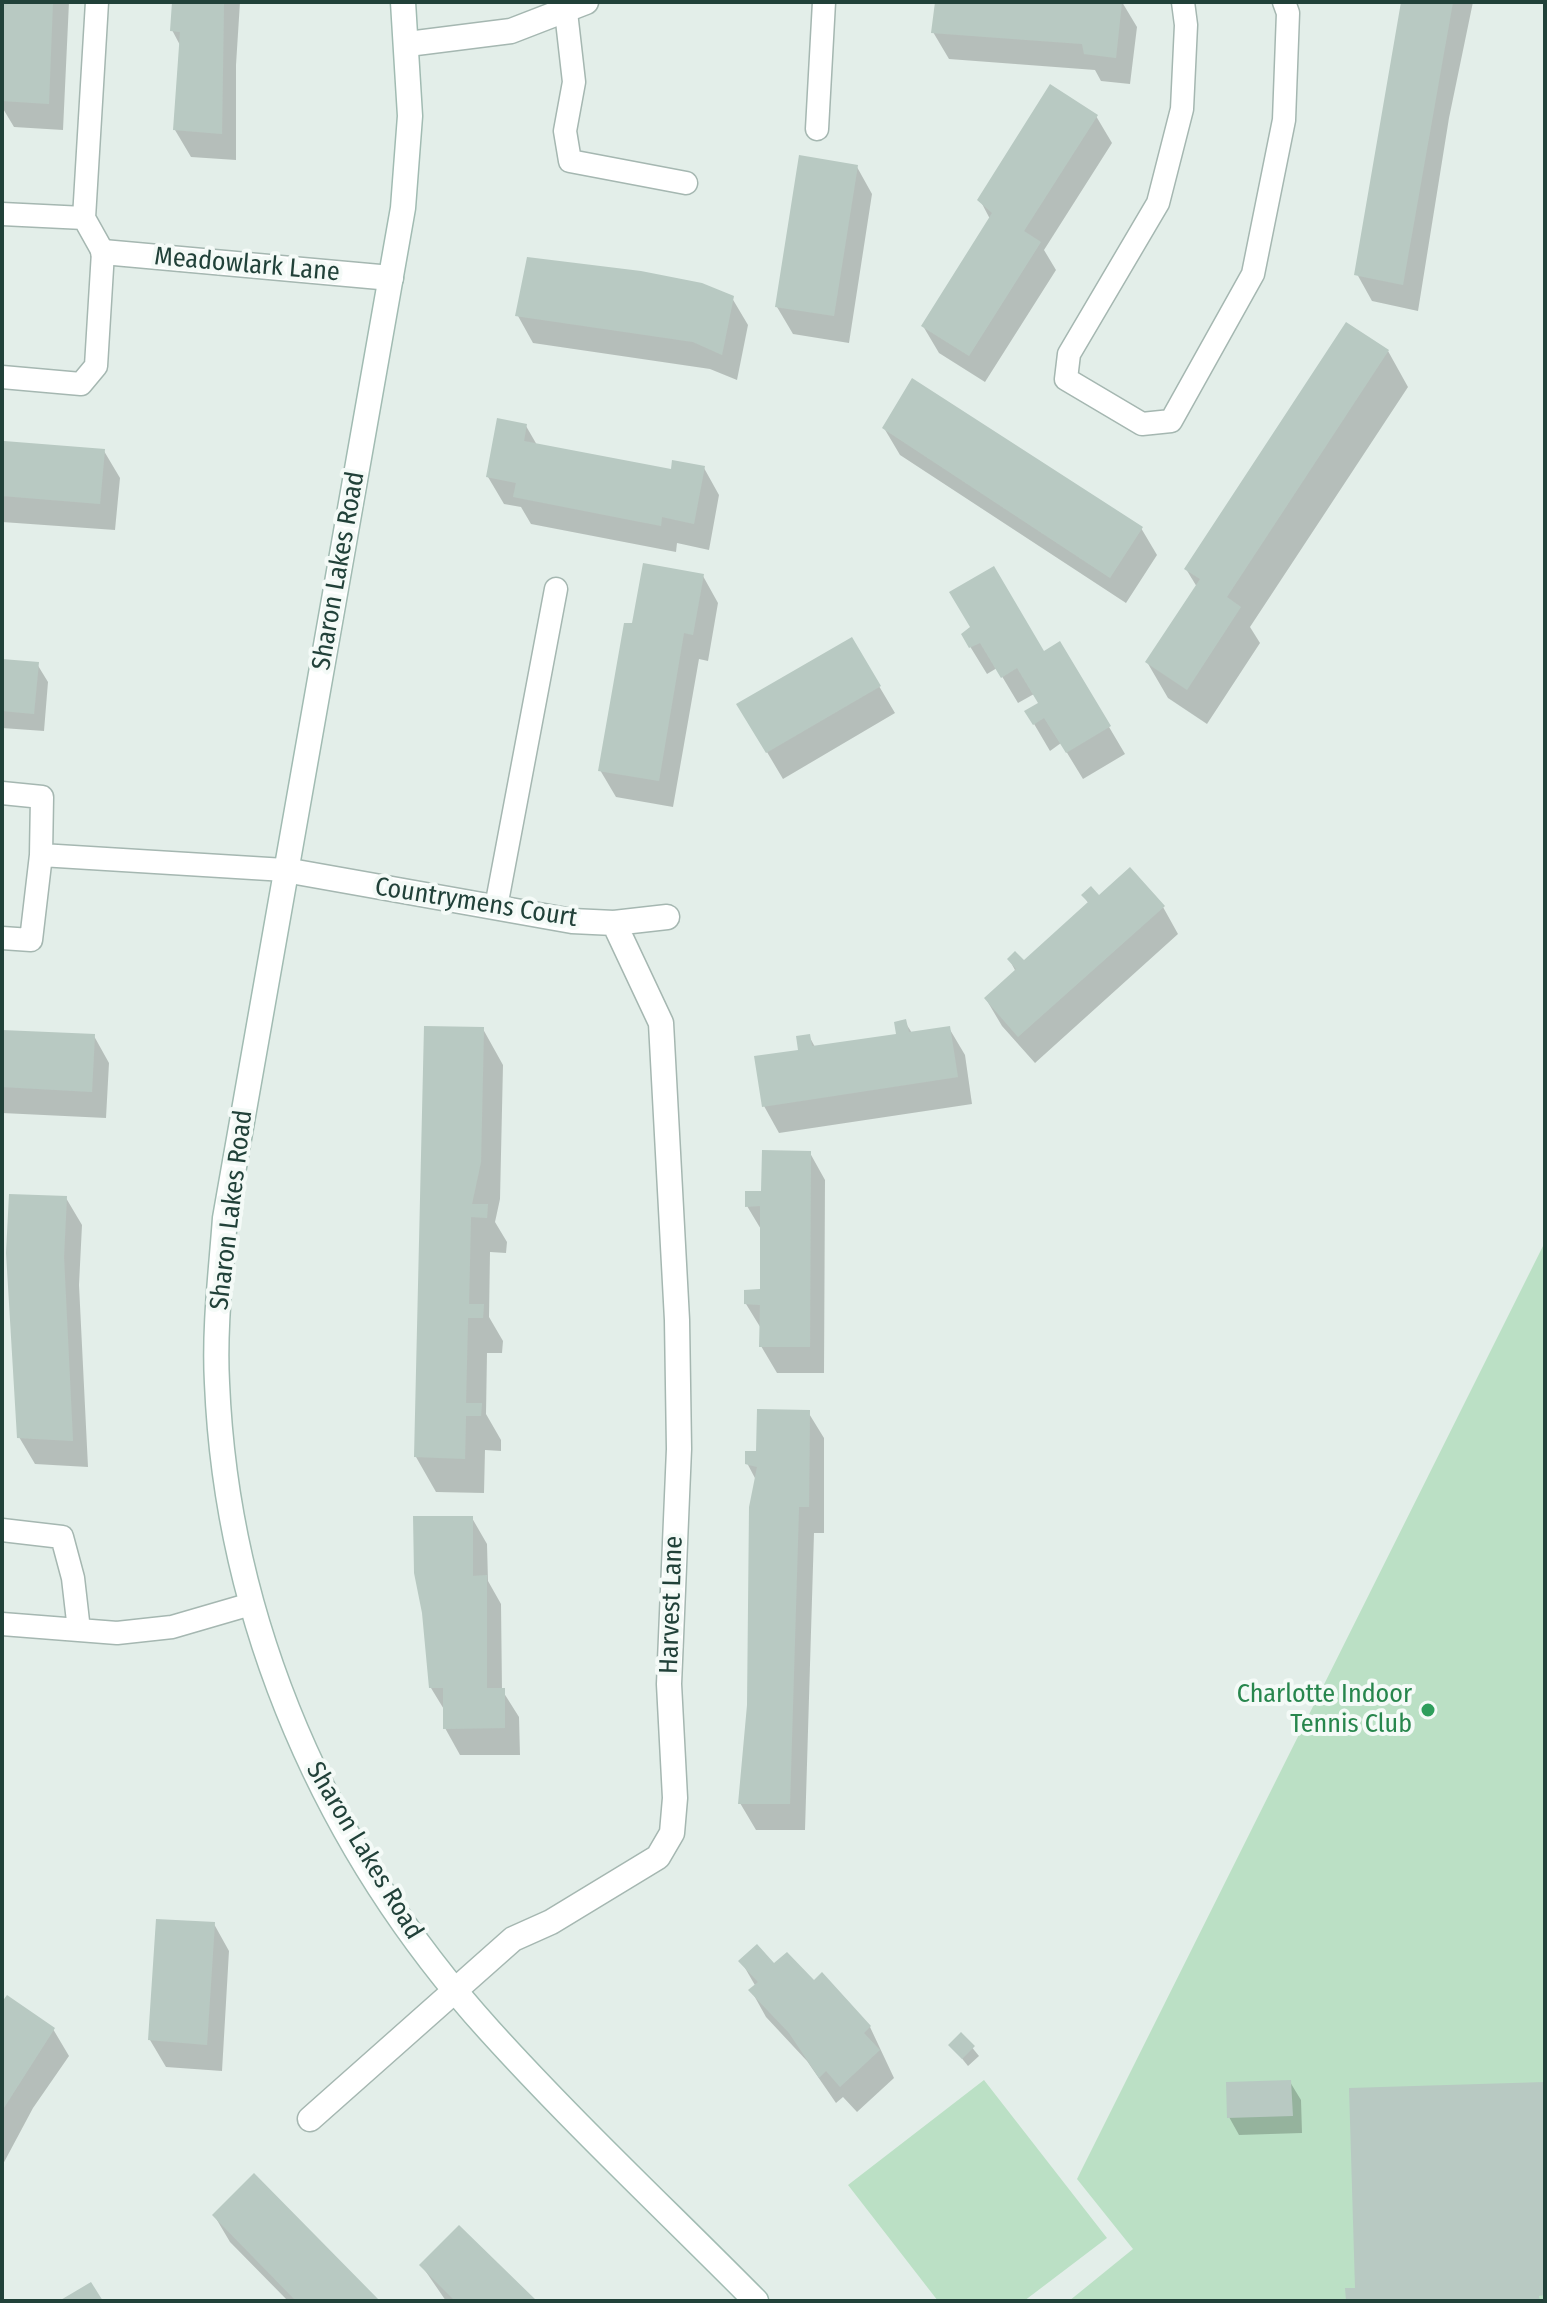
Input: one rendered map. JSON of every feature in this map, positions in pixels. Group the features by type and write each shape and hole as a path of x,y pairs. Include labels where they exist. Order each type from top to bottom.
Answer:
{"street":[{"name":"Sharon Lakes Road","path":"403,2 408,44 410,116 403,208 225,1218 217,1324 217,1381 224,1479 251,1604 296,1737 341,1823 414,1937 489,2030 756,2301"},
{"path":"408,44 482,37 576,7"},
{"name":"Meadowlark Lane","path":"103,252 391,278"},
{"name":"Countrymens Court","path":"285,870 572,921 614,923 667,917"},
{"name":"Harvest Lane","path":"310,2119 513,1939 551,1922 658,1857 672,1833 675,1798 669,1684 679,1449 677,1320 661,1023 614,923"}],"lane":[{"path":"2,377 81,384 96,366 103,252 84,218 97,2"},
{"path":"817,129 824,2"},
{"path":"1183,2 1186,25 1182,109 1158,203 1069,354 1066,379 1142,424 1171,421 1253,274 1284,120 1288,13 1284,2"},
{"path":"576,7 574,82 565,131 570,161 686,183"},
{"path":"2,214 84,218"},
{"path":"496,907 556,589"},
{"path":"2,793 42,797 41,855 31,940 2,938"},
{"path":"41,855 285,870"},
{"path":"2,1530 62,1537 73,1578 79,1630"},
{"path":"2,1624 117,1633 172,1627 251,1604"}],"green space":[{"name":"Charlotte Indoor Tennis Club","path":"1545,1242 1545,2301 1069,2301 1133,2249 1077,2179"},
{"path":"984,2080 1107,2238 1024,2301 938,2301 848,2185"}],"building":[{"path":"2,2 53,2 49,104 2,101"},
{"path":"172,2 224,2 222,134 173,130 180,32 170,31"},
{"path":"935,2 1122,2 1116,58 1084,54 1082,44 931,33"},
{"path":"1401,2 1453,2 1403,285 1354,275"},
{"path":"1050,84 1098,115 1024,231 1041,242 969,356 921,326 992,213 977,200"},
{"path":"799,155 858,165 834,316 775,307"},
{"path":"527,257 641,271 702,283 734,296 722,355 693,342 515,316"},
{"path":"1346,322 1389,350 1227,597 1241,607 1187,690 1145,662 1200,579 1184,569"},
{"path":"912,378 1143,527 1110,578 882,428"},
{"path":"497,418 527,424 524,441 671,469 672,460 705,466 694,524 662,517 661,526 513,497 516,483 486,477"},
{"path":"4,441 105,449 100,504 2,496"},
{"path":"643,563 704,574 693,635 684,633 659,781 598,771 624,623 632,623"},
{"path":"994,566 1044,651 1060,641 1111,726 1066,753 1044,718 1033,725 1024,711 1038,703 1017,668 1001,678 980,643 969,648 961,634 970,627 949,592"},
{"path":"852,637 881,686 766,753 736,704"},
{"path":"2,659 39,662 34,714 2,711"},
{"path":"1130,867 1165,906 1018,1037 984,998 1016,969 1007,959 1015,951 1024,960 1088,902 1081,895 1091,886 1099,895"},
{"path":"906,1019 909,1032 950,1026 958,1077 762,1107 754,1056 798,1050 796,1036 810,1034 812,1046 896,1034 894,1022"},
{"path":"424,1026 484,1027 481,1162 472,1204 488,1204 487,1218 471,1217 469,1304 484,1304 483,1318 468,1318 466,1403 482,1403 481,1416 466,1416 465,1459 414,1457"},
{"path":"2,1030 95,1034 92,1092 2,1087"},
{"path":"762,1150 811,1151 810,1347 759,1347 760,1305 744,1304 744,1290 760,1289 760,1206 745,1207 745,1191 761,1191"},
{"path":"9,1194 67,1196 64,1257 73,1441 17,1438 6,1253"},
{"path":"757,1409 810,1410 809,1507 799,1507 790,1804 738,1804 747,1705 749,1507 757,1467 745,1464 745,1451 756,1451"},
{"path":"413,1516 473,1516 473,1576 487,1575 487,1688 505,1688 505,1728 443,1729 443,1688 429,1688 422,1613 414,1573"},
{"path":"156,1919 215,1922 207,2045 148,2040"},
{"path":"757,1944 774,1963 787,1952 814,1980 822,1972 871,2026 864,2033 880,2050 840,2087 826,2071 819,2078 789,2033 748,1990 758,1982 738,1961"},
{"path":"7,1995 55,2028 2,2111 2,2002"},
{"path":"961,2032 975,2046 962,2059 948,2045"},
{"path":"1291,2080 1293,2116 1227,2118 1226,2082"},
{"path":"1545,2082 1545,2295 1539,2296 1540,2301 1346,2301 1345,2288 1355,2288 1349,2088"},
{"path":"254,2173 380,2301 296,2301 212,2215"},
{"path":"459,2225 537,2301 455,2301 419,2265"},
{"path":"91,2282 103,2301 59,2301"}],"place":[{"name":"Charlotte Indoor Tennis Club","path":"1428,1710"}]}
